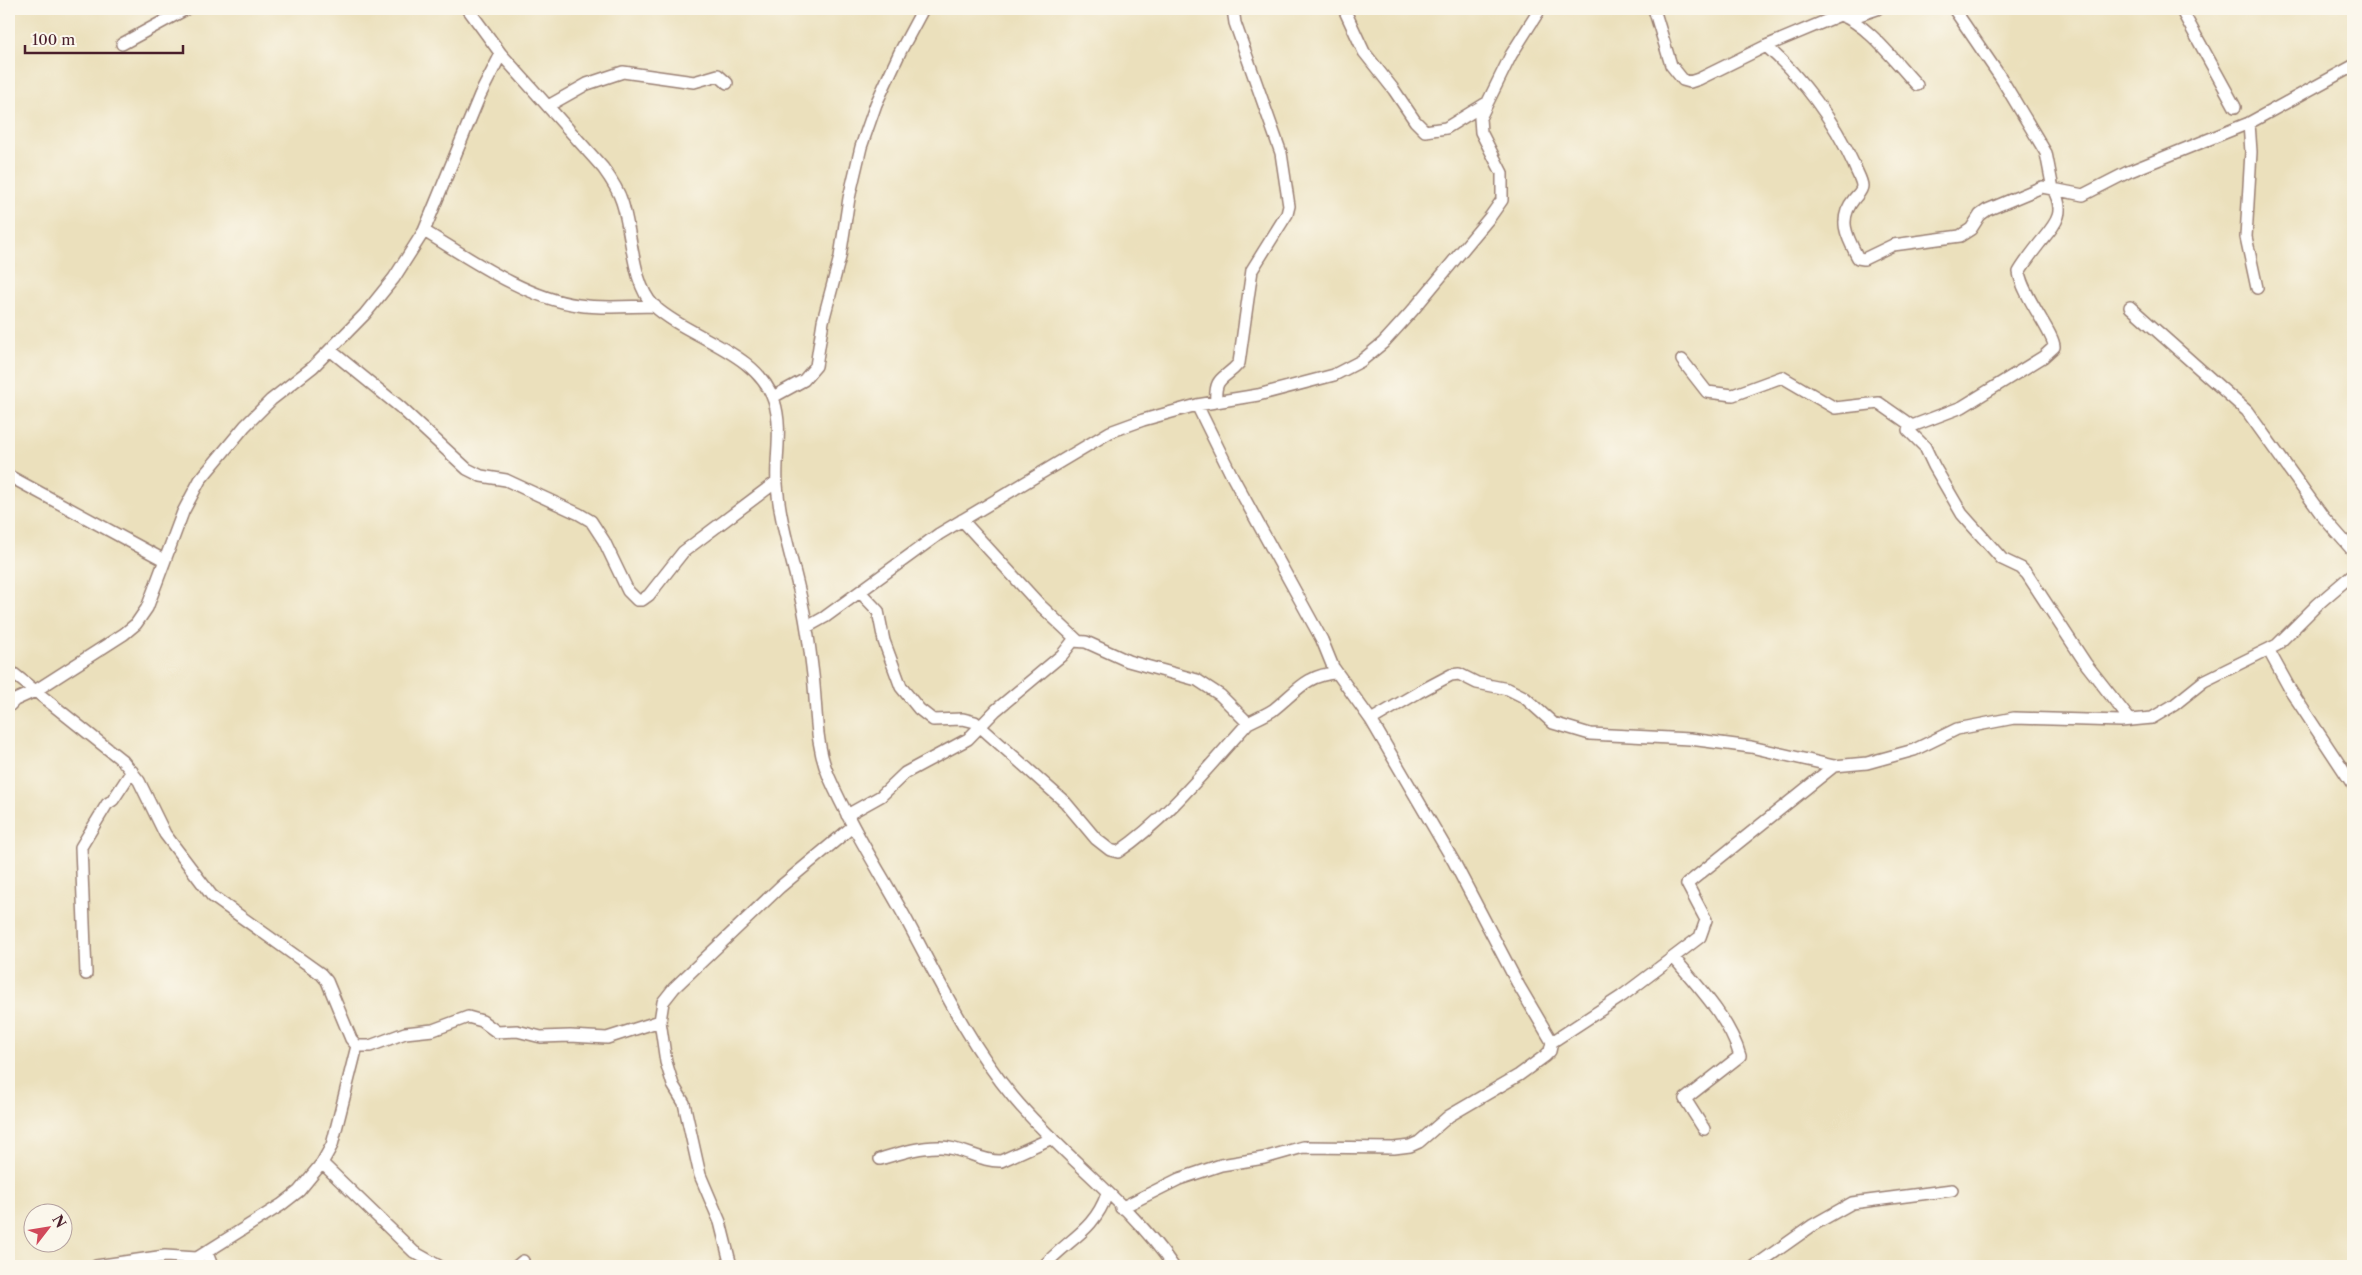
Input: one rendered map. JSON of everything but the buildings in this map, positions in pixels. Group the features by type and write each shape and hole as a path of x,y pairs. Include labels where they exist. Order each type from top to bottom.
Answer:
{"street":[{"path":"122,44 186,9"},
{"path":"468,9 501,54 603,168 616,186 629,225 643,288 655,306 741,360 761,378 773,397 778,424 776,482 807,627 820,749 828,774 852,827 878,868 949,999 985,1058 1012,1096 1121,1208 1173,1266"},
{"path":"773,397 804,380 816,366 823,322 840,257 849,198 861,147 876,104 922,9"},
{"path":"1216,402 1215,390 1217,382 1239,363 1252,270 1287,214 1289,206 1281,153 1235,23 1233,9"},
{"path":"1344,9 1364,52 1394,90 1415,122 1425,131 1446,128 1485,104"},
{"path":"807,627 825,617 932,539 1110,432 1143,420 1197,405 1258,396 1334,375 1360,362 1383,343 1414,310 1502,200 1502,173 1481,132 1480,118 1485,104 1511,55 1540,9"},
{"path":"1654,9 1671,64 1683,80 1690,82 1699,79 1766,46 1840,15 1850,18 1871,36 1917,85"},
{"path":"1850,18 1877,9"},
{"path":"1954,9 2001,78 2046,153 2053,189 2058,199 2059,217 2054,227 2019,272 2020,283 2049,332 2054,347 2043,357 1962,407 1912,426 1908,433 1925,447 1962,514 2002,559 2021,568 2027,574 2086,664 2130,720"},
{"path":"2181,9 2235,107"},
{"path":"1766,46 1786,64 1803,84 1849,154 1862,187 1846,211 1844,228 1858,258 1864,259 1893,245 1960,236 1972,229 1980,215 2000,203 2042,187 2082,195 2128,172 2249,123 2353,66"},
{"path":"9,706 15,700 35,691 124,634 136,624 147,608 164,560 193,493 214,462 271,400 313,367 330,350 377,300 394,278 424,230 477,104 501,54"},
{"path":"548,106 588,84 623,72 694,82 718,75 728,83"},
{"path":"2249,123 2251,152 2246,237 2257,288"},
{"path":"424,230 503,277 542,295 578,305 655,306"},
{"path":"2130,306 2247,411 2324,518 2353,551"},
{"path":"330,350 400,407 467,469 481,476 512,483 591,521 604,541 628,591 637,600 642,600 649,595 683,552 776,482"},
{"path":"1682,360 1707,392 1733,395 1782,377 1836,408 1879,403 1912,426"},
{"path":"1121,1208 1179,1179 1221,1165 1264,1158 1303,1147 1394,1148 1410,1146 1419,1142 1449,1116 1519,1075 1545,1056 1550,1051 1552,1042 1519,986 1454,862 1372,720 1337,673 1322,640 1231,474 1197,405"},
{"path":"9,476 164,560"},
{"path":"962,520 1040,605 1077,640 1107,650 1128,661 1197,680 1220,695 1248,723"},
{"path":"1372,720 1433,684 1459,674 1477,683 1508,689 1524,697 1553,723 1590,734 1690,739 1751,746 1834,766 1867,763 1914,750 1957,729 2014,718 2130,720 2152,718 2174,705 2204,681 2277,645 2318,604 2353,574"},
{"path":"860,592 878,611 884,641 902,688 919,709 933,720 964,719 975,722 979,728 1059,796 1096,839 1110,850 1118,852 1133,842 1180,797 1248,723 1271,711 1312,678 1322,674 1337,673"},
{"path":"848,815 882,796 905,773 958,745 979,728 996,710 1062,655 1070,643 1077,640"},
{"path":"2269,650 2295,698 2353,785"},
{"path":"9,670 132,771 165,834 212,896 314,968 327,981 351,1039 357,1046 370,1046 405,1033 433,1030 468,1017 482,1021 496,1032 518,1031 541,1037 607,1038 660,1021"},
{"path":"1552,1042 1622,996 1700,937 1706,920 1703,910 1687,884 1691,879 1742,842 1824,771 1834,766"},
{"path":"86,974 80,847 107,804 113,800 132,771"},
{"path":"731,1266 720,1222 700,1175 684,1103 673,1085 669,1073 660,1021 663,1002 674,988 780,887 852,827"},
{"path":"1674,958 1710,1001 1737,1046 1740,1056 1685,1099 1704,1129"},
{"path":"96,1266 165,1256 193,1259 207,1254 299,1191 322,1163 332,1145 339,1124 357,1046"},
{"path":"880,1159 911,1150 942,1147 974,1154 992,1161 1001,1161 1052,1138"},
{"path":"322,1163 414,1252 439,1266"},
{"path":"1755,1266 1812,1225 1852,1203 1952,1190"},
{"path":"1044,1266 1077,1238 1101,1211 1107,1194"},
{"path":"207,1254 212,1266"}]}
